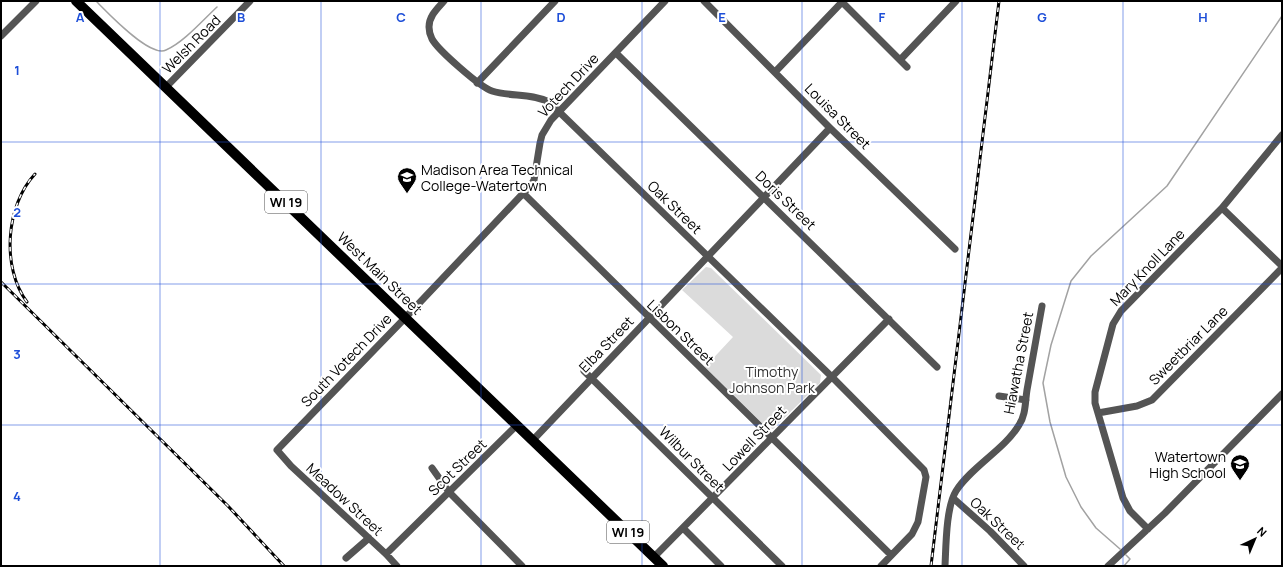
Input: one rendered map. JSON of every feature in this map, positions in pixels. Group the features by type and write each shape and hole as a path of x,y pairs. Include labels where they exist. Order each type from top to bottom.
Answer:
{"main road":[{"name":"West Main Street","path":"76,1 663,566"}],"street":[{"path":"1,36 36,1"},
{"name":"Welsh Road","path":"166,87 250,1"},
{"name":"Oak Street","path":"444,1 431,17 429,22 430,34 437,46 477,83 485,88 498,92 526,95 549,102 832,377 913,458 926,473 918,522 912,534 892,555"},
{"path":"477,83 556,1"},
{"name":"Votech Drive","path":"466,254 534,180 542,135 551,120 665,1"},
{"name":"Louisa Street","path":"704,1 830,128 955,249"},
{"path":"900,60 956,1"},
{"path":"775,72 842,2 907,67"},
{"name":"Doris Street","path":"616,53 937,367"},
{"name":"Elba Street","path":"533,440 830,128"},
{"name":"Mary Knoll Lane","path":"1148,529 1130,511 1123,498 1095,403 1094,392 1113,324 1116,318 1222,208 1282,135"},
{"name":"Lisbon Street","path":"523,193 892,555"},
{"path":"1222,208 1282,266"},
{"name":"South Votech Drive","path":"277,450 466,254"},
{"name":"Sweetbriar Lane","path":"1098,413 1138,406 1152,400 1282,266"},
{"name":"Hiawatha Street","path":"945,566 949,518 953,498 961,484 1015,433 1024,417 1042,306"},
{"name":"Lowell Street","path":"654,557 713,499 889,319"},
{"name":"Wilbur Street","path":"584,371 782,566"},
{"path":"1108,566 1148,529 1282,394"},
{"path":"999,396 1026,400"},
{"name":"Scot Street","path":"386,554 517,425"},
{"name":"Meadow Street","path":"277,450 291,466 397,566"},
{"path":"432,468 449,492 522,566"},
{"name":"Oak Street","path":"953,498 990,531 1024,566"},
{"path":"683,528 721,566"},
{"path":"346,558 369,538"},
{"path":"881,566 892,555"}],"green space":[{"name":"Timothy Johnson Park","path":"706,267 711,268 821,375 820,383 773,429 770,429 764,425 705,367 733,337 682,290"}],"waterway":[{"path":"96,1 129,33 140,41 159,51 166,50 179,42 193,31 217,7"},
{"path":"1120,549 1096,528 1081,507 1066,477 1050,422 1043,383 1051,345 1071,281 1091,256 1167,186 1282,16"},
{"path":"1124,566 1130,559 1126,555"}],"railway":[{"path":"931,566 999,1"},
{"path":"27,302 19,288 13,272 10,254 10,236 18,202 25,187 35,174"},
{"path":"1,282 228,506 284,566"}],"place":[{"name":"Madison Area Technical College-Watertown","path":"407,194"},
{"name":"Watertown High School","path":"1240,481"}]}
